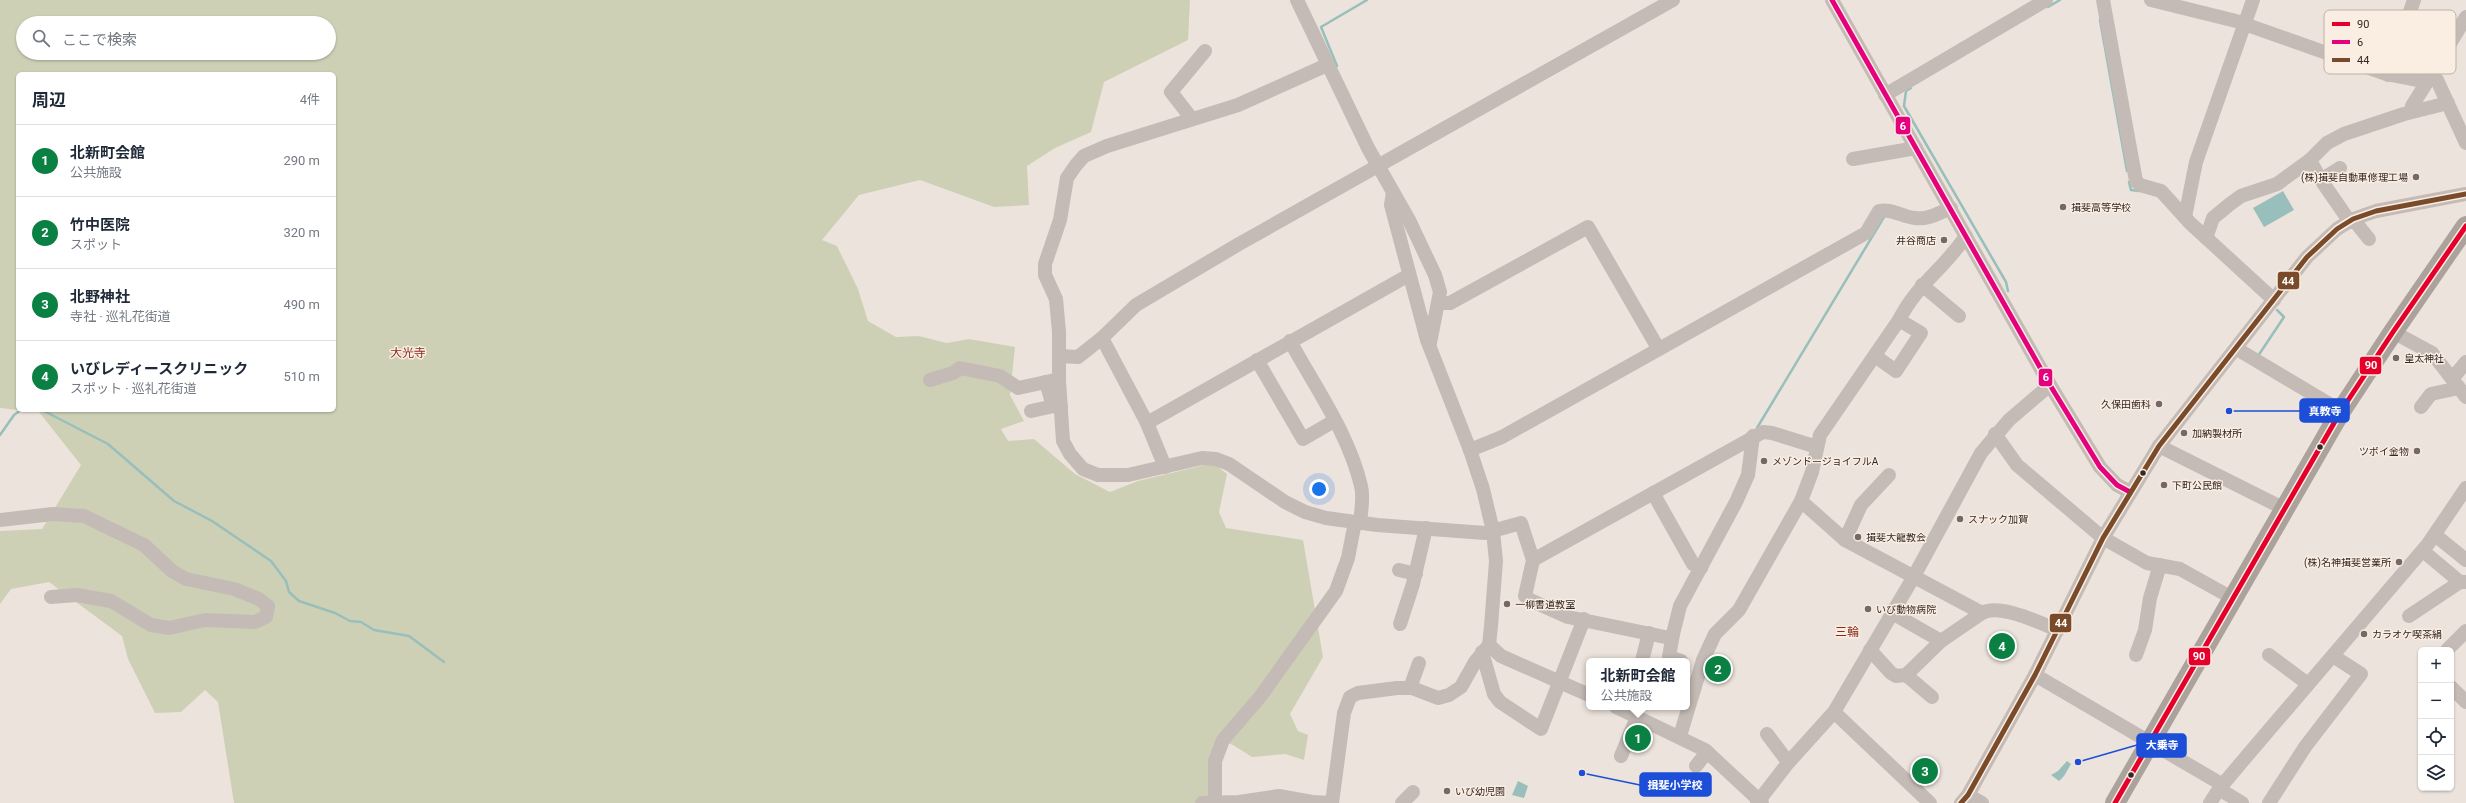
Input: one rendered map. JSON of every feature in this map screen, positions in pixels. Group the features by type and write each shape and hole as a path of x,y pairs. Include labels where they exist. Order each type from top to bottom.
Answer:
{"highway":[{"path":"2114,803 2342,411 2393,332 2466,226"}],"street":[{"path":"1297,0 1378,166 1409,220 1440,292 1430,343 1433,357 1470,450 1483,489 1493,530 1496,561 1485,648 1494,694 1500,702 1541,729 1584,619"},
{"path":"1060,356 1078,357 1102,338 1136,305 1378,166 1673,0"},
{"path":"1832,0 2050,385 2100,467 2117,485 2130,492"},
{"path":"1885,95 2046,0"},
{"path":"2103,0 2136,181 2140,185 2161,191 2206,238 2274,300"},
{"path":"2151,0 2244,24 2324,52"},
{"path":"2185,217 2196,162 2253,0"},
{"path":"2401,10 2404,0"},
{"path":"2410,10 2414,0"},
{"path":"2456,34 2466,17"},
{"path":"1192,119 1171,92 1205,51"},
{"path":"1328,65 1238,105 1107,146 1084,156 1067,178 1060,220 1045,264 1045,275 1056,299 1060,356 1053,381 1063,441 1070,454 1083,469 1098,475 1128,475 1202,458 1216,460 1229,464 1285,502 1305,512 1358,522 1485,533 1521,523 1533,560 1525,596 1568,617 1584,619 1670,638 1674,634"},
{"path":"2392,74 2437,80 2466,143"},
{"path":"2412,106 2432,74"},
{"path":"2206,238 2213,218 2230,204 2241,196 2277,184 2310,160 2327,142 2344,134 2404,114 2448,103"},
{"path":"1853,159 1916,148"},
{"path":"2310,160 2321,180 2352,221 2369,239"},
{"path":"2321,180 2340,168"},
{"path":"1393,192 1391,205 1427,340 1430,343"},
{"path":"1982,803 1965,799 2035,675 2103,538 2130,492 2159,446 2237,349 2307,257 2337,229 2376,211 2466,194"},
{"path":"1470,450 1502,437 1658,348 1866,233 1879,211 1885,209 1916,218 1931,217 1951,208"},
{"path":"1441,303 1450,303 1588,227 1658,348"},
{"path":"1690,704 1701,668 1715,634 1738,610 1802,501 1812,472 1820,435 1899,320 1909,300 1922,285 1952,257 1966,236"},
{"path":"1147,423 1409,275"},
{"path":"1922,285 1959,316"},
{"path":"1875,356 1896,371 1921,333 1899,320"},
{"path":"2393,332 2432,353 2462,393"},
{"path":"1102,338 1147,423 1166,467"},
{"path":"1290,341 1334,420 1350,454 1362,487 1358,522 1348,558 1336,591 1260,697 1223,740 1215,761 1211,803 1255,801 1280,796 1312,802 1332,803 1344,713 1350,697 1358,693 1397,688 1410,688 1438,698 1449,695 1461,687 1485,648"},
{"path":"2237,349 2342,411"},
{"path":"1257,360 1303,439 1334,420"},
{"path":"2449,376 2457,373 2466,362"},
{"path":"930,380 953,373 960,368 1000,376 1018,388 1053,381"},
{"path":"1622,710 1680,736 1707,752 1759,802 1788,762 1834,712 1913,578 1981,453 1995,434 2050,385"},
{"path":"2421,407 2430,394 2462,393"},
{"path":"1030,411 1057,406"},
{"path":"1533,560 1753,436 1763,432 1772,432 1817,447"},
{"path":"1995,434 2016,465 2103,538 2147,563 2180,569 2234,599"},
{"path":"1672,658 1669,657 1680,606 1748,476 1753,436"},
{"path":"2159,446 2285,510"},
{"path":"1845,540 1861,505 1889,474"},
{"path":"2210,803 2221,787 2308,684 2423,551 2466,488"},
{"path":"1653,493 1693,564 1701,568"},
{"path":"1802,501 1845,540 1910,573 1913,578 1982,613"},
{"path":"0,520 53,514 84,516 144,545 172,571 186,579 234,589 259,599 268,606 266,617 255,622 215,619 169,628 151,625 111,601 77,595 52,597"},
{"path":"1400,624 1416,574 1426,528"},
{"path":"2435,535 2465,556"},
{"path":"2409,616 2463,582 2423,551"},
{"path":"2136,655 2145,630 2150,598 2160,565"},
{"path":"1399,570 1416,574"},
{"path":"1870,650 1891,674 1896,676 1906,675 1941,641 1988,610 2003,611 2058,630"},
{"path":"1892,613 1941,641"},
{"path":"2450,647 2466,631"},
{"path":"1643,658 1649,633"},
{"path":"1485,648 1586,694"},
{"path":"2270,655 2308,684"},
{"path":"2269,803 2305,747 2361,674 2333,656"},
{"path":"1410,688 1419,663"},
{"path":"1690,664 1701,668"},
{"path":"1906,675 1932,697"},
{"path":"2035,675 2150,743 2221,787 2242,803"},
{"path":"2454,690 2466,702"},
{"path":"1680,736 1688,710"},
{"path":"1834,712 1930,803"},
{"path":"1621,756 1637,717"},
{"path":"1767,734 1788,762"},
{"path":"1696,766 1707,752"},
{"path":"1402,803 1413,792"}],"green space":[{"path":"0,0 1190,0 1188,40 1104,82 1091,132 1055,148 1027,166 1029,205 994,207 920,180 859,195 822,240 837,246 858,289 868,321 896,337 919,336 947,343 969,339 1015,347 1010,395 1024,421 1001,429 1008,441 1034,439 1075,474 1110,492 1138,481 1213,463 1227,474 1219,512 1226,528 1303,540 1323,657 1290,714 1298,731 1308,735 1304,760 1285,754 1252,757 1233,745 1218,739 1208,803 234,803 218,702 205,690 181,712 155,713 128,659 122,636 49,582 11,589 0,604 0,531 42,529 81,465 39,412 336,412 336,72 16,72 16,410 0,408"}],"water":[{"path":"2283,191 2294,210 2264,227 2253,208"},
{"path":"2067,761 2071,764 2064,776 2059,781 2051,775 2058,771"},
{"path":"1518,781 1528,786 1524,798 1512,795"}],"waterway":[{"path":"1335,67 1337,66 1321,27 1367,0"},
{"path":"2048,7 2060,0"},
{"path":"2100,20 2127,171"},
{"path":"1911,88 1906,91 1904,106 2006,282 2008,291"},
{"path":"2129,182 2131,190 2139,191"},
{"path":"1757,428 1884,217"},
{"path":"2258,356 2284,317 2277,310"},
{"path":"0,435 14,415 18,412"},
{"path":"46,412 108,444 174,501 212,521 271,561 286,581 289,592 299,601 335,613 350,621 361,622 374,630 409,636 444,662"}],"transit line":[{"name":"6","path":"1832,0 2050,385 2100,467 2117,485 2130,492"},
{"name":"44","path":"1961,803 1968,795 2035,675 2103,538 2159,446 2307,257 2337,229 2353,219 2376,211 2466,194"},
{"name":"90","path":"2115,803 2341,411 2466,226"}],"place":[{"name":"(株)揖斐自動車修理工場","path":"2416,177"},
{"name":"揖斐高等学校","path":"2063,207"},
{"name":"井谷商店","path":"1944,240"},
{"name":"皇太神社","path":"2396,358"},
{"name":"久保田歯科","path":"2159,404"},
{"name":"真教寺","path":"2229,411"},
{"name":"加納製材所","path":"2184,433"},
{"name":"ツボイ金物","path":"2417,451"},
{"name":"メゾンドージョイフルA","path":"1764,461"},
{"name":"下町公民館","path":"2164,485"},
{"name":"スナック加賀","path":"1960,519"},
{"name":"揖斐大龍教会","path":"1858,537"},
{"name":"(株)名神揖斐営業所","path":"2399,562"},
{"name":"一柳書道教室","path":"1507,604"},
{"name":"いび動物病院","path":"1868,609"},
{"name":"カラオケ喫茶絹","path":"2364,634"},
{"name":"いびレディースクリニック","path":"2002,646"},
{"name":"竹中医院","path":"1718,669"},
{"name":"北新町会館","path":"1638,738"},
{"name":"大乗寺","path":"2078,762"},
{"name":"北野神社","path":"1925,771"},
{"name":"揖斐小学校","path":"1582,773"},
{"name":"いび幼児園","path":"1447,791"}],"district":[{"name":"大光寺","path":"408,353"},
{"name":"三輪","path":"1847,632"}]}
